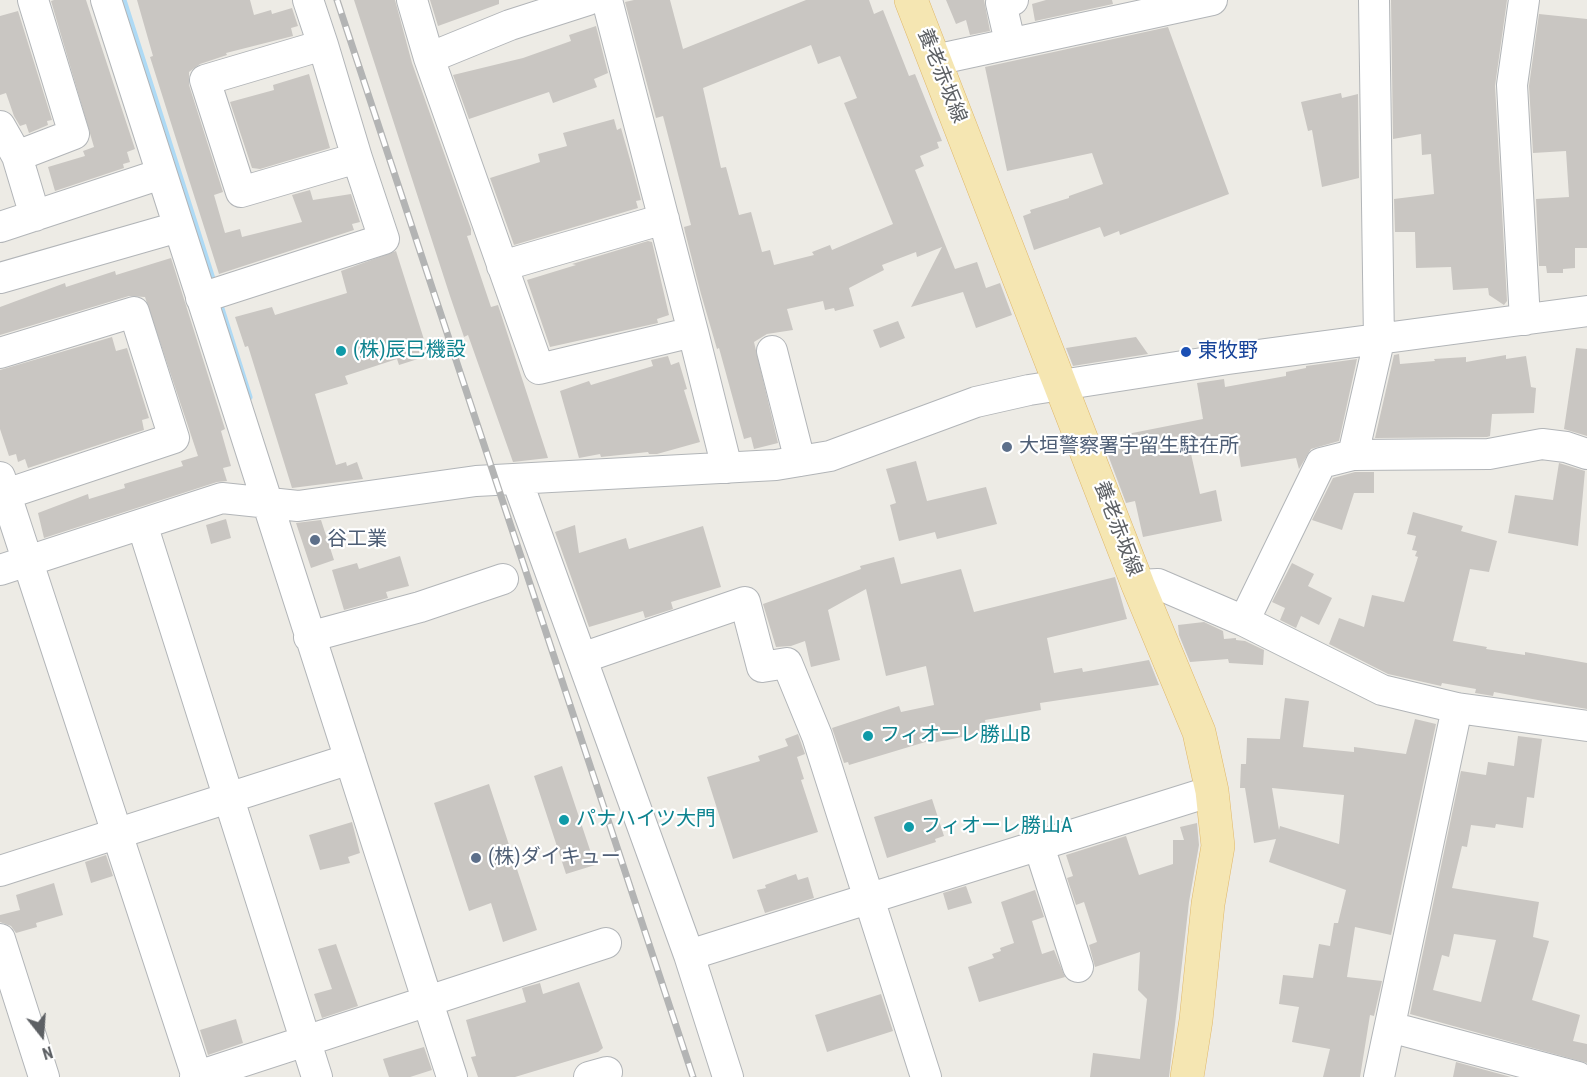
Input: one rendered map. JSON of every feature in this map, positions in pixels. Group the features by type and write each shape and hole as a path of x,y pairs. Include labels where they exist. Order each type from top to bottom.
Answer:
{"main road":[{"name":"養老赤坂線","path":"911,0 1062,384 1138,585 1199,732 1212,791 1218,846 1208,904 1196,1020 1187,1077"}],"street":[{"path":"17,156 74,134 33,0"},
{"path":"106,0 178,227 211,294 319,634 350,759 437,998 452,1077"},
{"path":"211,294 384,239 308,0"},
{"path":"412,0 429,57 539,369 693,332"},
{"path":"429,57 506,12 588,0"},
{"path":"608,0 727,468"},
{"path":"1010,42 1001,3 1013,0"},
{"path":"935,60 1154,6 1212,0"},
{"path":"1353,455 1379,341 1374,0"},
{"path":"1524,0 1512,85 1524,320"},
{"path":"323,45 205,80 241,192 357,158"},
{"path":"0,126 17,156 35,216"},
{"path":"0,227 161,174"},
{"path":"502,266 664,219"},
{"path":"0,278 178,227"},
{"path":"13,565 222,498 278,505 476,481 776,465 830,456 976,402 1062,384 1587,310"},
{"path":"0,353 134,312 174,438 2,489 13,565 116,832 196,1077 606,943"},
{"path":"772,351 800,461"},
{"path":"1244,621 1321,463 1353,455 1489,454 1542,444 1566,447 1587,454"},
{"path":"517,480 689,955 728,1077"},
{"path":"142,524 317,1077"},
{"path":"319,634 420,607 503,579"},
{"path":"1138,585 1158,584 1244,621 1382,690 1457,708 1587,726"},
{"path":"582,658 745,602 762,667 787,663 817,736 926,1077"},
{"path":"1378,1077 1457,708"},
{"path":"0,871 350,759"},
{"path":"689,955 1212,791"},
{"path":"1038,846 1078,967"},
{"path":"0,939 45,1077"},
{"path":"1390,1028 1578,1077"}],"building":[{"path":"86,0 135,149 127,152 130,162 123,164 124,168 55,191 48,167 85,156 83,151 94,147 51,1"},
{"path":"137,0 250,0 254,15 271,10 272,14 292,8 298,26 291,28 293,36 226,53 227,55 200,64 189,72 189,85 223,192 214,195 225,233 240,229 242,237 302,222 292,195 310,190 313,200 351,194 360,222 352,224 354,230 219,274 150,57 153,56"},
{"path":"354,0 395,0 412,63 471,229 471,235 467,236 491,307 498,305 548,458 513,462 468,335 464,337"},
{"path":"430,0 499,0 499,4 438,26"},
{"path":"670,0 683,49 806,0 869,0 874,14 883,10 909,76 915,74 942,141 937,142 939,148 920,156 924,166 915,170 955,269 977,262 986,288 1000,283 1012,315 976,328 963,292 911,307 942,247 917,257 916,252 882,265 884,270 849,288 854,306 835,311 834,308 825,310 823,301 787,309 793,330 767,334 754,342 778,443 754,449 751,437 744,439 719,348 717,349 701,294 684,227 691,225 663,116 656,118 625,2","holes":["811,45 818,64 840,56 857,98 844,103 893,224 832,250 830,245 812,252 814,255 774,265 770,250 762,252 751,212 739,215 726,167 721,168 703,88"]},
{"path":"946,0 984,0 990,31 970,35 966,20 956,24"},
{"path":"1046,0 1112,0 1113,4 1035,21 1032,4"},
{"path":"1391,0 1507,0 1495,86 1507,301 1504,305 1489,295 1488,288 1453,290 1451,267 1416,268 1415,232 1395,232 1394,199 1434,194 1431,154 1422,155 1421,134 1393,139"},
{"path":"18,11 52,120 47,121 48,125 29,133 26,124 20,126 14,116 6,93 0,95 0,16"},
{"path":"1539,14 1587,19 1587,248 1575,248 1575,268 1563,269 1563,273 1547,273 1546,266 1539,266 1536,199 1569,197 1566,151 1533,153 1529,86"},
{"path":"596,26 608,73 594,79 597,87 553,103 549,92 469,119 453,75 523,58 571,41 569,35"},
{"path":"1168,27 1229,194 1120,235 1119,231 1104,237 1100,227 1034,250 1023,216 1031,213 1030,210 1103,184 1092,153 1007,171 985,67"},
{"path":"309,74 330,148 260,169 252,168 230,102 274,90 273,85"},
{"path":"1341,93 1342,98 1358,94 1359,178 1322,187 1312,130 1308,131 1301,102"},
{"path":"614,119 617,130 621,128 633,170 641,200 636,201 638,208 514,245 490,178 540,162 538,154 567,146 563,133"},
{"path":"648,241 652,242 669,315 657,319 658,323 550,347 527,280"},
{"path":"396,251 427,349 419,352 421,358 399,365 397,359 345,376 348,384 315,394 336,465 346,462 347,466 357,462 363,479 292,488 248,346 245,347 235,317 272,307 275,315 347,293 341,271"},
{"path":"171,258 225,429 221,431 231,466 223,468 227,481 217,482 44,538 38,513 88,494 89,499 125,488 124,484 183,466 181,461 198,456 145,297 129,296 0,335 0,307 65,283 66,287 115,271 116,275"},
{"path":"898,321 905,338 880,348 873,330"},
{"path":"112,337 116,351 127,348 149,418 142,420 144,430 28,468 25,459 18,462 16,454 9,456 0,429 0,370"},
{"path":"1136,337 1148,354 1073,366 1066,348"},
{"path":"1576,348 1587,349 1587,436 1564,429"},
{"path":"1399,354 1400,364 1435,361 1434,359 1466,357 1466,362 1506,355 1506,359 1526,356 1531,387 1536,388 1534,413 1492,414 1490,436 1487,437 1375,438 1394,355"},
{"path":"668,356 671,365 679,362 687,389 684,390 700,442 657,454 648,452 601,457 600,454 579,458 560,391 589,381 591,385 653,366 651,360"},
{"path":"1357,359 1339,441 1311,449 1299,469 1296,458 1241,467 1236,437 1189,445 1200,494 1216,490 1222,521 1143,537 1135,501 1126,503 1102,439 1203,419 1197,383 1224,379 1225,387 1286,376 1286,372 1306,368 1306,366"},
{"path":"916,461 927,501 986,487 997,524 937,539 935,532 899,541 890,505 896,503 886,469"},
{"path":"1559,463 1585,471 1578,546 1508,533 1515,495 1553,500"},
{"path":"1355,472 1374,472 1374,493 1354,493 1342,530 1312,520 1333,478"},
{"path":"1413,512 1463,526 1461,531 1497,541 1489,572 1470,569 1453,641 1487,647 1486,649 1525,655 1525,652 1587,663 1587,709 1494,692 1493,696 1475,693 1476,689 1442,683 1441,686 1388,674 1329,644 1339,618 1364,627 1372,595 1404,602 1418,557 1415,556 1417,551 1412,550 1416,536 1407,534"},
{"path":"226,519 231,538 211,544 206,525"},
{"name":"谷工業","path":"321,520 334,560 311,568 296,523"},
{"path":"575,525 579,553 626,538 629,549 703,526 721,587 671,602 673,609 645,618 643,611 589,627 555,532"},
{"path":"400,556 409,586 386,592 388,598 344,610 332,570 357,563 359,569"},
{"path":"894,557 901,584 961,569 974,612 1115,577 1127,619 1047,638 1054,673 1082,668 1083,672 1149,660 1159,685 1040,703 1041,710 985,720 987,732 932,743 932,740 849,765 848,762 844,763 832,728 899,706 901,712 934,705 926,666 886,676 866,589 828,610 840,660 811,667 805,641 791,646 776,647 763,604 861,569 860,566"},
{"path":"1292,563 1314,574 1308,586 1332,598 1319,625 1301,616 1296,628 1280,620 1285,608 1272,602"},
{"path":"1204,622 1223,631 1224,639 1236,638 1236,640 1245,641 1264,650 1263,665 1229,663 1228,659 1190,662 1179,635 1178,625"},
{"path":"1285,698 1309,701 1303,747 1354,752 1354,747 1406,754 1415,719 1436,724 1391,935 1355,927 1347,977 1382,981 1374,1016 1370,1015 1360,1077 1323,1077 1330,1049 1292,1042 1299,1007 1279,1004 1283,975 1313,978 1319,944 1330,946 1334,923 1338,923 1346,890 1269,862 1276,839 1254,843 1245,788 1240,788 1241,764 1246,764 1247,738 1280,739","holes":["1272,788 1344,795 1339,844 1280,826 1279,830"]},
{"path":"798,734 805,754 797,757 804,779 801,780 818,832 733,859 707,777 760,761 758,756 788,746 785,739"},
{"path":"1518,736 1542,739 1534,798 1527,797 1523,828 1496,824 1495,828 1471,825 1467,847 1462,846 1452,888 1539,902 1533,937 1549,941 1532,1000 1580,1015 1573,1041 1587,1044 1587,1063 1410,1014 1461,771 1486,775 1488,762 1514,766","holes":["1454,934 1496,940 1481,1002 1433,990 1442,955 1449,957"]},
{"name":"パナハイツ大門","path":"562,766 595,865 566,874 534,776"},
{"name":"(株)ダイキュー","path":"489,784 537,930 503,942 491,903 469,911 434,803"},
{"name":"フィオーレ勝山A","path":"932,799 944,836 935,839 936,842 887,858 874,817"},
{"path":"352,822 360,853 348,857 350,863 320,870 309,835"},
{"path":"1197,823 1199,845 1189,902 1169,1077 1090,1077 1093,1053 1140,1059 1147,999 1138,990 1140,952 1095,967 1089,945 1097,942 1084,902 1076,905 1067,878 1073,876 1066,855 1126,836 1139,875 1173,864 1173,840 1184,840 1180,827"},
{"path":"106,855 113,876 91,883 85,862"},
{"path":"796,874 798,880 808,877 814,898 765,913 757,890"},
{"path":"54,883 63,915 36,923 37,927 16,933 11,926 0,922 0,915 20,910 16,895"},
{"path":"966,886 972,903 948,910 943,893"},
{"path":"1035,890 1044,917 1032,921 1042,954 1054,950 1065,977 979,1002 968,967 994,958 992,954 1001,951 1000,948 1014,943 1001,902"},
{"path":"336,944 358,1006 322,1018 314,994 332,989 318,949"},
{"path":"579,982 603,1048 598,1052 515,1077 478,1077 471,1057 476,1056 466,1020 526,1002 522,988 540,983 543,994"},
{"path":"881,994 893,1031 827,1052 815,1015"},
{"path":"236,1019 243,1043 208,1055 200,1030"},
{"path":"424,1047 432,1070 410,1077 389,1077 383,1059"},
{"path":"1456,1062 1511,1077 1453,1077"}],"waterway":[{"path":"123,0 214,285"},
{"path":"218,299 249,397"}],"railway":[{"path":"337,0 693,1077"}],"place":[{"name":"(株)辰巳機設","path":"341,351"},
{"name":"東牧野","path":"1186,352"},
{"name":"大垣警察署宇留生駐在所","path":"1007,447"},
{"name":"谷工業","path":"315,540"},
{"name":"フィオーレ勝山B","path":"868,736"},
{"name":"パナハイツ大門","path":"564,820"},
{"name":"フィオーレ勝山A","path":"909,827"},
{"name":"(株)ダイキュー","path":"476,858"}]}
